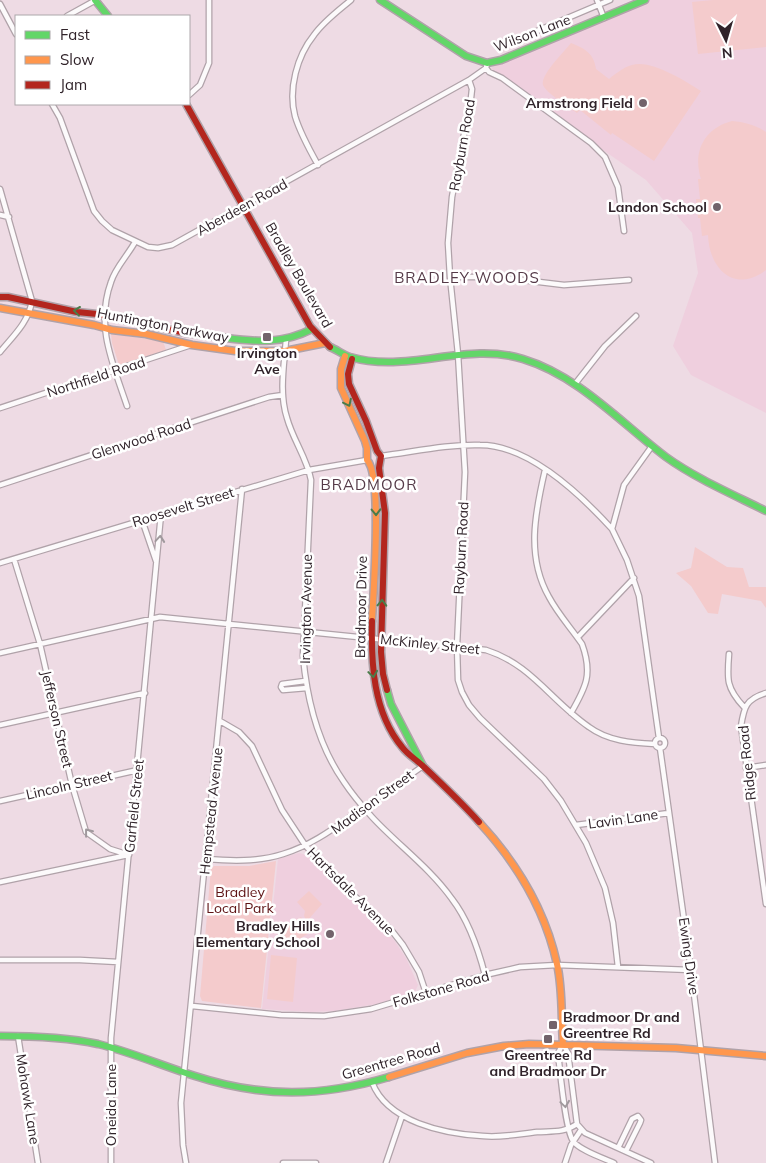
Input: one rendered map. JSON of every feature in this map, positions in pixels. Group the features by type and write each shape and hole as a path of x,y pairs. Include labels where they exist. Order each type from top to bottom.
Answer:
{"street":[{"path":"69,15 96,0 107,15"},
{"path":"190,95 200,85 209,63 209,0"},
{"path":"318,165 307,146 294,113 293,97 296,72 302,54 313,36 324,23 350,0"},
{"name":"Wilson Lane","path":"380,0 466,56 486,66 645,0"},
{"name":"Wilson Lane","path":"504,45 598,2 610,0"},
{"path":"598,2 604,18"},
{"path":"0,4 15,32"},
{"path":"486,66 489,72 502,78 591,142 605,157 618,187 624,231"},
{"name":"Aberdeen Road","path":"53,105 60,118 94,211 112,230 148,247 158,248 172,245 318,165 469,80 486,66"},
{"name":"Rayburn Road","path":"469,80 472,89 471,98 452,196 448,243 458,354 465,472 456,646 458,680 469,705 544,780 576,825 586,843 605,888 613,923 618,967"},
{"name":"Bradley Boulevard","path":"187,105 314,331 326,343 348,358 369,363 386,364 458,354 490,353 515,356 549,368 575,384 652,446 690,472 766,511"},
{"path":"0,189 32,301 30,314 26,321 0,352"},
{"path":"0,215 9,217"},
{"path":"127,406 115,371 104,328 104,316 111,280 136,242"},
{"path":"450,277 497,277 564,285 629,280"},
{"name":"Huntington Parkway","path":"0,297 32,301 61,309 236,340 260,342 286,340 314,331"},
{"name":"Huntington Parkway","path":"0,308 146,334 192,345 251,352 285,351 326,343"},
{"path":"575,384 605,346 636,316"},
{"path":"303,347 314,331"},
{"path":"192,345 194,333"},
{"name":"Irvington Avenue","path":"286,340 283,394 287,420 306,458 311,480 303,656 313,718 325,749 343,780 364,808 438,881 453,899 473,936 485,975"},
{"name":"Northfield Road","path":"0,408 192,345"},
{"name":"Bradmoor Drive","path":"348,358 349,384 379,456 385,512 381,639 383,674 386,689 403,730 422,766"},
{"name":"Bradmoor Drive","path":"348,358 342,368 341,388 367,448 374,486 376,512 371,653 373,675 381,707 394,734 410,759 422,766 484,825 515,864 540,911 557,965 562,1044 558,1053 569,1130 573,1141"},
{"name":"Glenwood Road","path":"0,485 283,394"},
{"path":"379,456 375,464 368,459 372,451 379,456 481,445 507,449 545,470 574,491 592,508 612,529 634,578 641,607 659,738 655,744 660,748 664,746 665,742 659,738"},
{"path":"612,529 624,485 652,446"},
{"name":"Roosevelt Street","path":"0,563 309,470 368,459"},
{"path":"545,470 534,525 536,561 548,596 578,637 585,653 588,670 586,684 571,713"},
{"name":"Hempstead Avenue","path":"186,1163 181,1122 185,1072 242,489"},
{"name":"Garfield Street","path":"111,1048 158,564 161,514"},
{"name":"Garfield Street","path":"142,520 158,564"},
{"name":"Jefferson Street","path":"14,559 40,644 72,785 86,832 110,849 130,855"},
{"path":"578,637 634,578"},
{"name":"McKinley Street","path":"0,653 160,617 486,650 511,660 523,668 571,713 590,728 610,738 636,743 655,744"},
{"path":"729,654 728,684 734,697 744,707"},
{"path":"306,680 282,684 281,687 283,690 307,688"},
{"name":"Ridge Road","path":"766,692 753,698 744,707 741,726 766,904"},
{"path":"0,726 145,693"},
{"name":"Hartsdale Avenue","path":"220,721 239,732 252,746 282,810 305,845 328,871 392,931 403,945 416,966 426,993"},
{"name":"Ewing Drive","path":"660,748 691,970 715,1163"},
{"path":"746,768 766,765"},
{"name":"Madison Street","path":"206,859 234,861 282,855 326,835 422,766"},
{"name":"Lincoln Street","path":"0,801 138,770"},
{"name":"Lavin Lane","path":"576,825 669,813"},
{"path":"759,855 766,854"},
{"path":"0,882 130,855"},
{"path":"0,960 118,962"},
{"name":"Folkstone Road","path":"192,1006 281,1015 324,1016 371,1009 485,975 520,967 557,965 691,970"},
{"name":"Greentree Road","path":"0,1036 64,1038 111,1048 225,1085 278,1093 325,1091 372,1082 442,1059 517,1044 701,1050 747,1056 766,1056"},
{"name":"Mohawk Lane","path":"18,1036 38,1163"},
{"name":"Bradmoor Drive","path":"562,1044 568,1052 577,1124 581,1130"},
{"name":"Oneida Lane","path":"111,1048 111,1163"},
{"path":"372,1082 381,1098 402,1116 452,1132 484,1136 504,1136 569,1130 577,1124"},
{"path":"386,1163 402,1116"},
{"path":"618,1148 632,1119 638,1116 641,1120 640,1123 626,1151"},
{"path":"565,1163 573,1141 581,1130 651,1163"},
{"path":"573,1141 580,1147 614,1163"},
{"path":"283,1163 316,1163"}],"shaded area":[{"name":"Landon School","path":"645,0 766,0 766,413 691,375 673,346 698,273 692,233 646,180 491,68"},
{"name":"Bradley Hills Elementary School","path":"299,853 307,855 384,928 406,958 418,985 415,992 377,1004 334,1011 311,1012 262,1009 278,859"}],"green space":[{"path":"766,0 766,47 698,54 692,2"},
{"name":"Armstrong Field","path":"571,43 588,52 595,63 596,69 609,79 629,66 649,65 668,72 701,91 654,161 612,133 611,135 580,110 577,113 545,88 543,81 545,75"},
{"path":"732,121 750,124 766,132 766,270 755,277 744,279 734,278 726,274 713,258 708,235 702,236 696,199 700,199 698,179 701,179 698,159 703,142 714,129"},
{"path":"111,334 163,341 166,350 119,365"},
{"path":"695,547 727,567 743,568 749,587 766,587 766,608 761,601 722,594 718,614 708,613 691,586 676,573 691,568"},
{"name":"Bradley Local Park","path":"276,861 261,1008 202,1001 200,996 211,868 214,866 249,866"},
{"path":"309,891 322,904 307,921 304,916 305,911 297,902"},
{"path":"301,917 311,932 290,944 280,929"},
{"path":"271,955 297,958 293,1002 267,999"}],"traffic: fast":[{"path":"95,0 107,15"},
{"path":"380,0 466,56 487,63 501,60 645,0"},
{"path":"226,338 270,341 291,337 312,329"},
{"path":"330,347 350,357 372,361 393,362 480,353 502,354 523,359 563,377 581,389 677,465 766,511"},
{"path":"387,690 391,704 423,766"},
{"path":"0,1036 49,1037 98,1044 220,1083 268,1091 316,1091 364,1084 389,1077"}],"traffic: slow":[{"path":"0,308 112,330 146,334 192,345 235,351 285,351 325,343"},
{"path":"345,356 341,369 341,388 365,441 367,460 372,470 375,488 376,537 372,621"},
{"path":"479,822 517,870 545,924 559,974 563,1044"},
{"path":"389,1077 467,1053 504,1046 529,1044 676,1048 766,1056"}],"traffic: jam":[{"path":"187,105 310,326 330,347"},
{"path":"0,297 97,314 186,333 226,338"},
{"path":"352,359 348,374 349,384 377,451 381,456 379,468 385,513 381,652 387,690"},
{"path":"372,621 373,670 376,687 385,718 392,733 404,750 445,787 479,822"}],"place":[{"name":"Armstrong Field","path":"643,103"},
{"name":"Landon School","path":"717,207"},
{"name":"Irvington Ave","path":"267,337"},
{"name":"Bradley Hills Elementary School","path":"330,934"},
{"name":"Bradmoor Dr and Greentree Rd","path":"553,1025"},
{"name":"Greentree Rd and Bradmoor Dr","path":"548,1039"}],"district":[{"name":"BRADLEY WOODS","path":"467,277"},
{"name":"BRADMOOR","path":"369,484"}]}
